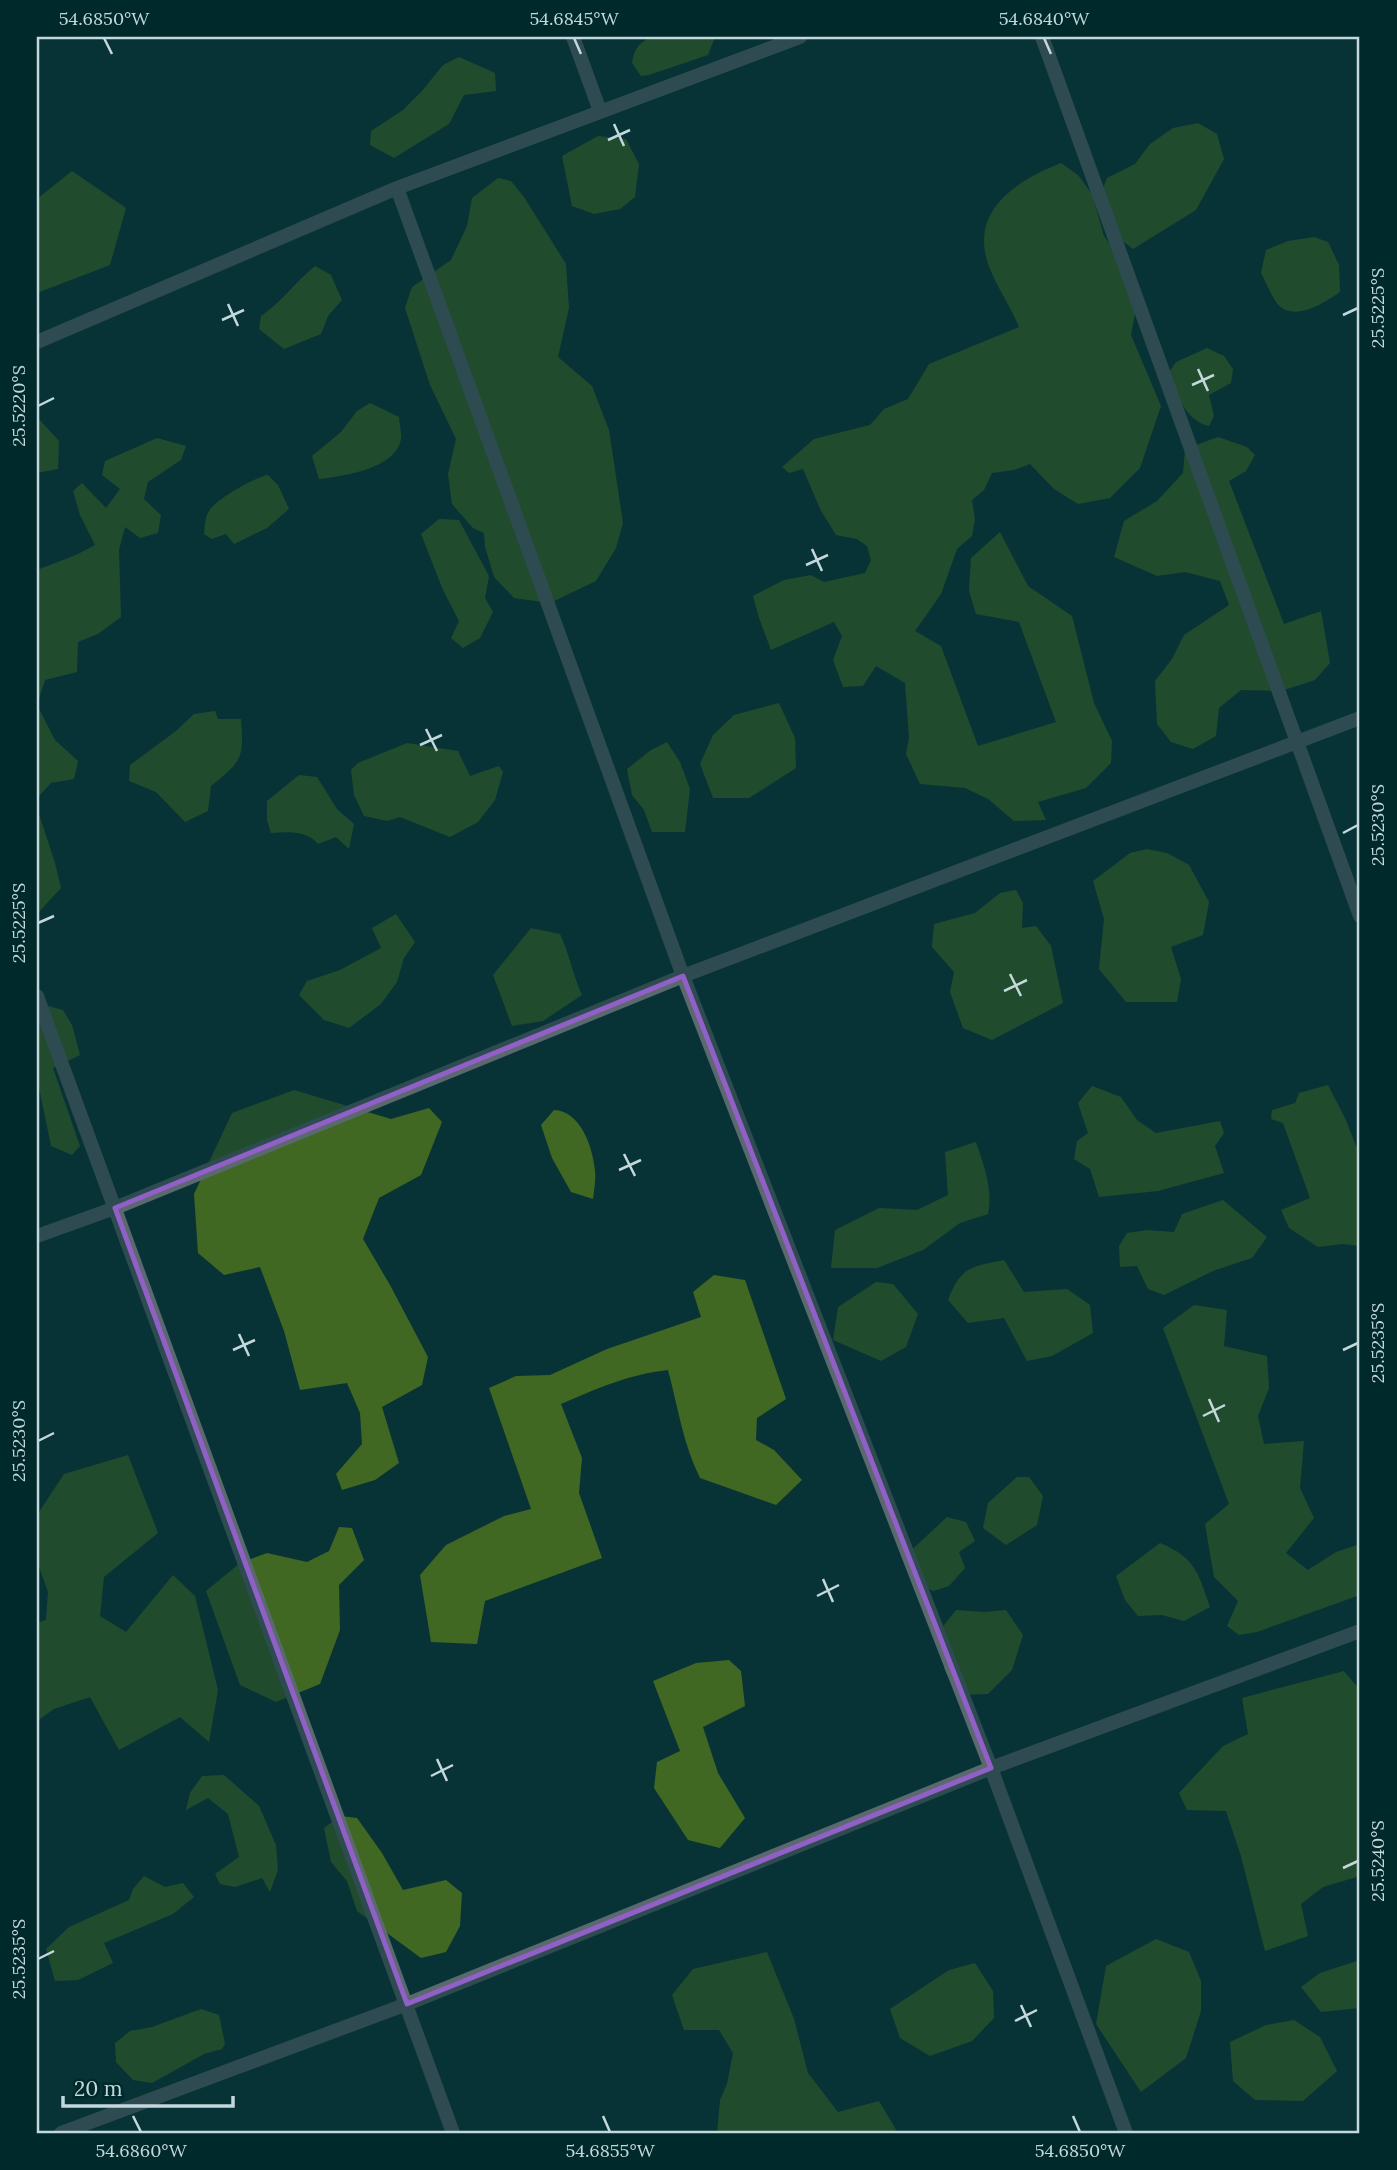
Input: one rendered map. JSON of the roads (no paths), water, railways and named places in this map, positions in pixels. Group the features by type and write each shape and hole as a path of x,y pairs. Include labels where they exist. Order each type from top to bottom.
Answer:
{"street":[{"path":"573,37 600,111"},
{"path":"37,342 397,188 800,37"},
{"path":"1042,37 1360,916"},
{"path":"397,188 683,976 991,1768 1126,2133"},
{"path":"37,1236 115,1208 683,976 1360,718"},
{"path":"37,996 453,2133"},
{"path":"61,2133 407,2004 991,1768 1360,1631"}]}
